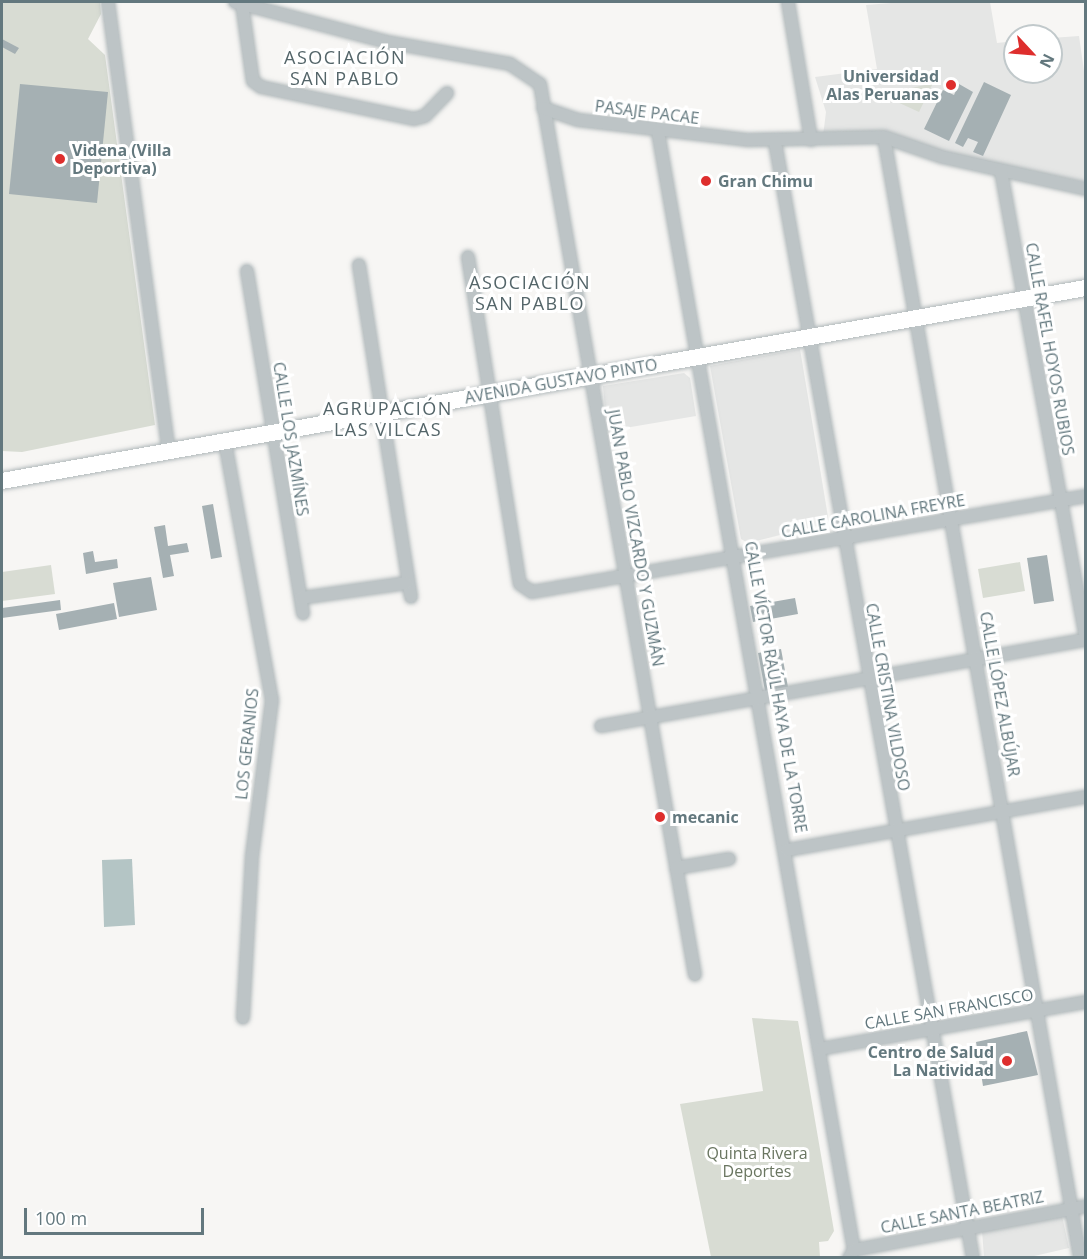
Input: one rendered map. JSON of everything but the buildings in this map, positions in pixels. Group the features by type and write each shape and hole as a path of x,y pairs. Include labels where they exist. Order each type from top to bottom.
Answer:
{"main road":[{"name":"AVENIDA GUSTAVO PINTO","path":"2,482 380,412 1086,288"}],"street":[{"path":"108,2 169,452"},
{"path":"788,2 812,140"},
{"path":"447,93 425,116 414,119 261,87 253,81 238,3 387,42 510,64 540,84 543,108"},
{"name":"PASAJE PACAE","path":"543,108 578,120 658,132 775,142 885,137 1001,171 1086,189"},
{"name":"JUAN PABLO VIZCARDO Y GUZMÁN","path":"543,108 592,376 695,975"},
{"name":"CALLE VÍCTOR RAÚL HAYA DE LA TORRE","path":"658,132 737,557 852,1254"},
{"name":"CALLE LÓPEZ ALBÚJAR","path":"885,137 1080,1257"},
{"name":"CALLE CRISTINA VILDOSO","path":"775,142 929,1028 973,1257"},
{"name":"CALLE RAFEL HOYOS RUBIOS","path":"1001,171 1086,640"},
{"path":"468,257 489,393"},
{"path":"359,265 406,582 411,597"},
{"name":"CALLE LOS JAZMÍNES","path":"247,271 303,613"},
{"name":"CALLE CAROLINA FREYRE","path":"489,393 525,590 737,557 1086,496"},
{"name":"LOS GERANIOS","path":"225,442 272,700 252,856 243,1018"},
{"path":"301,598 406,582"},
{"path":"601,726 1086,640"},
{"path":"787,850 1086,797"},
{"path":"676,868 729,859"},
{"name":"CALLE SAN FRANCISCO","path":"819,1049 1086,1002"},
{"name":"CALLE SANTA BEATRIZ","path":"852,1254 967,1228 1086,1206"}],"shaded area":[{"name":"Universidad Alas Peruanas","path":"904,2 990,2 997,43 1003,42 1003,84 1063,84 1063,37 1079,36 1085,78 1085,182 943,153 890,134 823,136 826,112 815,77 877,69 866,5"},
{"path":"800,349 829,523 748,543 741,539 710,366"},
{"path":"684,373 690,378 696,416 607,431 603,386"},
{"path":"132,859 135,925 104,927 102,860"},
{"path":"1062,1216 1069,1248 1030,1257 984,1257 982,1230"}],"green space":[{"name":"Videna (Villa Deportiva)","path":"2,2 100,2 101,14 88,39 105,55 155,425 22,452 2,451"},
{"path":"933,83 919,112 882,95"},
{"path":"1020,562 1025,591 983,598 978,569"},
{"path":"51,565 55,594 2,601 2,572"},
{"name":"Quinta Rivera Deportes","path":"752,1018 798,1021 834,1231 828,1241 819,1242 820,1257 711,1257 680,1104 763,1091"}],"place":[{"name":"Universidad Alas Peruanas","path":"951,85"},
{"name":"Videna (Villa Deportiva)","path":"60,159"},
{"name":"Gran Chimu","path":"706,181"},
{"name":"mecanic","path":"660,817"},
{"name":"Centro de Salud La Natividad","path":"1007,1061"}],"district":[{"name":"ASOCIACIÓN SAN PABLO","path":"345,68"},
{"name":"ASOCIACIÓN SAN PABLO","path":"530,293"},
{"name":"AGRUPACIÓN LAS VILCAS","path":"388,419"}]}
